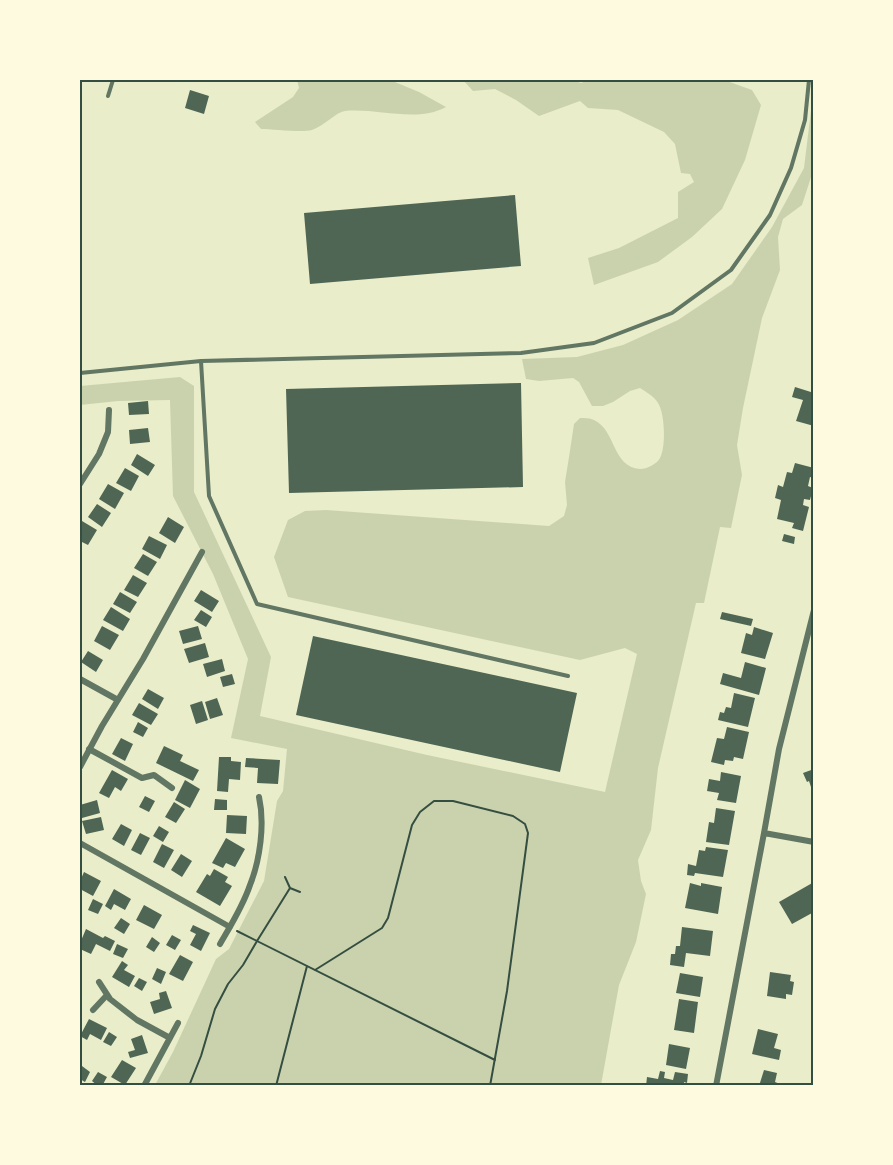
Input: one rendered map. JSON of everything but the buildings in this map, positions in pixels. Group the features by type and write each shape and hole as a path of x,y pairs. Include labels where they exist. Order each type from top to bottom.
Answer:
{"street":[{"path":"80,484 99,454 108,432 109,410"},
{"path":"80,767 202,552"},
{"path":"716,1086 778,750 813,610"},
{"path":"80,679 118,700"},
{"path":"89,749 142,778 154,775 172,788"},
{"path":"220,944 250,886 256,867 262,827 259,797"},
{"path":"764,833 813,842"},
{"path":"80,843 230,927"},
{"path":"99,982 110,999 137,1020 170,1038"},
{"path":"93,1010 107,994"},
{"path":"144,1086 178,1023"}],"lane":[{"path":"108,96 113,80"},
{"path":"80,373 201,361 521,352 594,343 672,313 731,270 770,215 791,168 805,120 809,80"},
{"path":"201,361 209,496 257,604 568,676"}],"path":[{"path":"315,970 382,928 388,918 412,825 420,812 434,801 453,801 513,816 525,824 528,833 507,991 490,1086"},
{"path":"285,877 291,888 300,892"},
{"path":"189,1086 215,1009 228,984 243,965 291,888"},
{"path":"230,927 495,1060"},
{"path":"276,1086 308,966"}],"green space":[{"path":"297,80 390,80 446,107 435,112 410,115 345,111 312,130 261,129 255,122 293,97 299,88"},
{"path":"463,80 569,80 582,83 584,80 724,80 752,90 761,105 745,160 722,209 692,237 658,262 594,285 588,258 619,248 678,218 678,192 694,182 690,174 681,173 675,144 664,132 618,110 588,108 580,101 539,116 495,89 473,91"},
{"path":"813,94 813,171 802,205 783,219 778,237 780,270 762,318 737,445 742,475 731,528 720,527 704,603 696,603 658,768 651,830 638,860 641,881 646,894 636,942 619,985 601,1085 155,1085 173,1052 216,959 229,949 264,881 277,801 283,791 287,749 231,738 248,659 213,574 173,496 170,400 118,401 80,405 80,386 180,377 194,386 194,492 271,657 260,716 427,755 605,792 637,654 625,648 580,660 288,597 274,557 288,520 305,511 326,510 549,526 564,516 567,505 565,482 574,424 580,418 592,419 601,425 624,462 631,467 643,469 657,462 662,453 663,422 658,403 650,394 640,388 603,406 592,406 579,382 573,378 539,381 526,379 522,359 577,357 623,345 678,320 732,284 772,227 804,168"}]}
